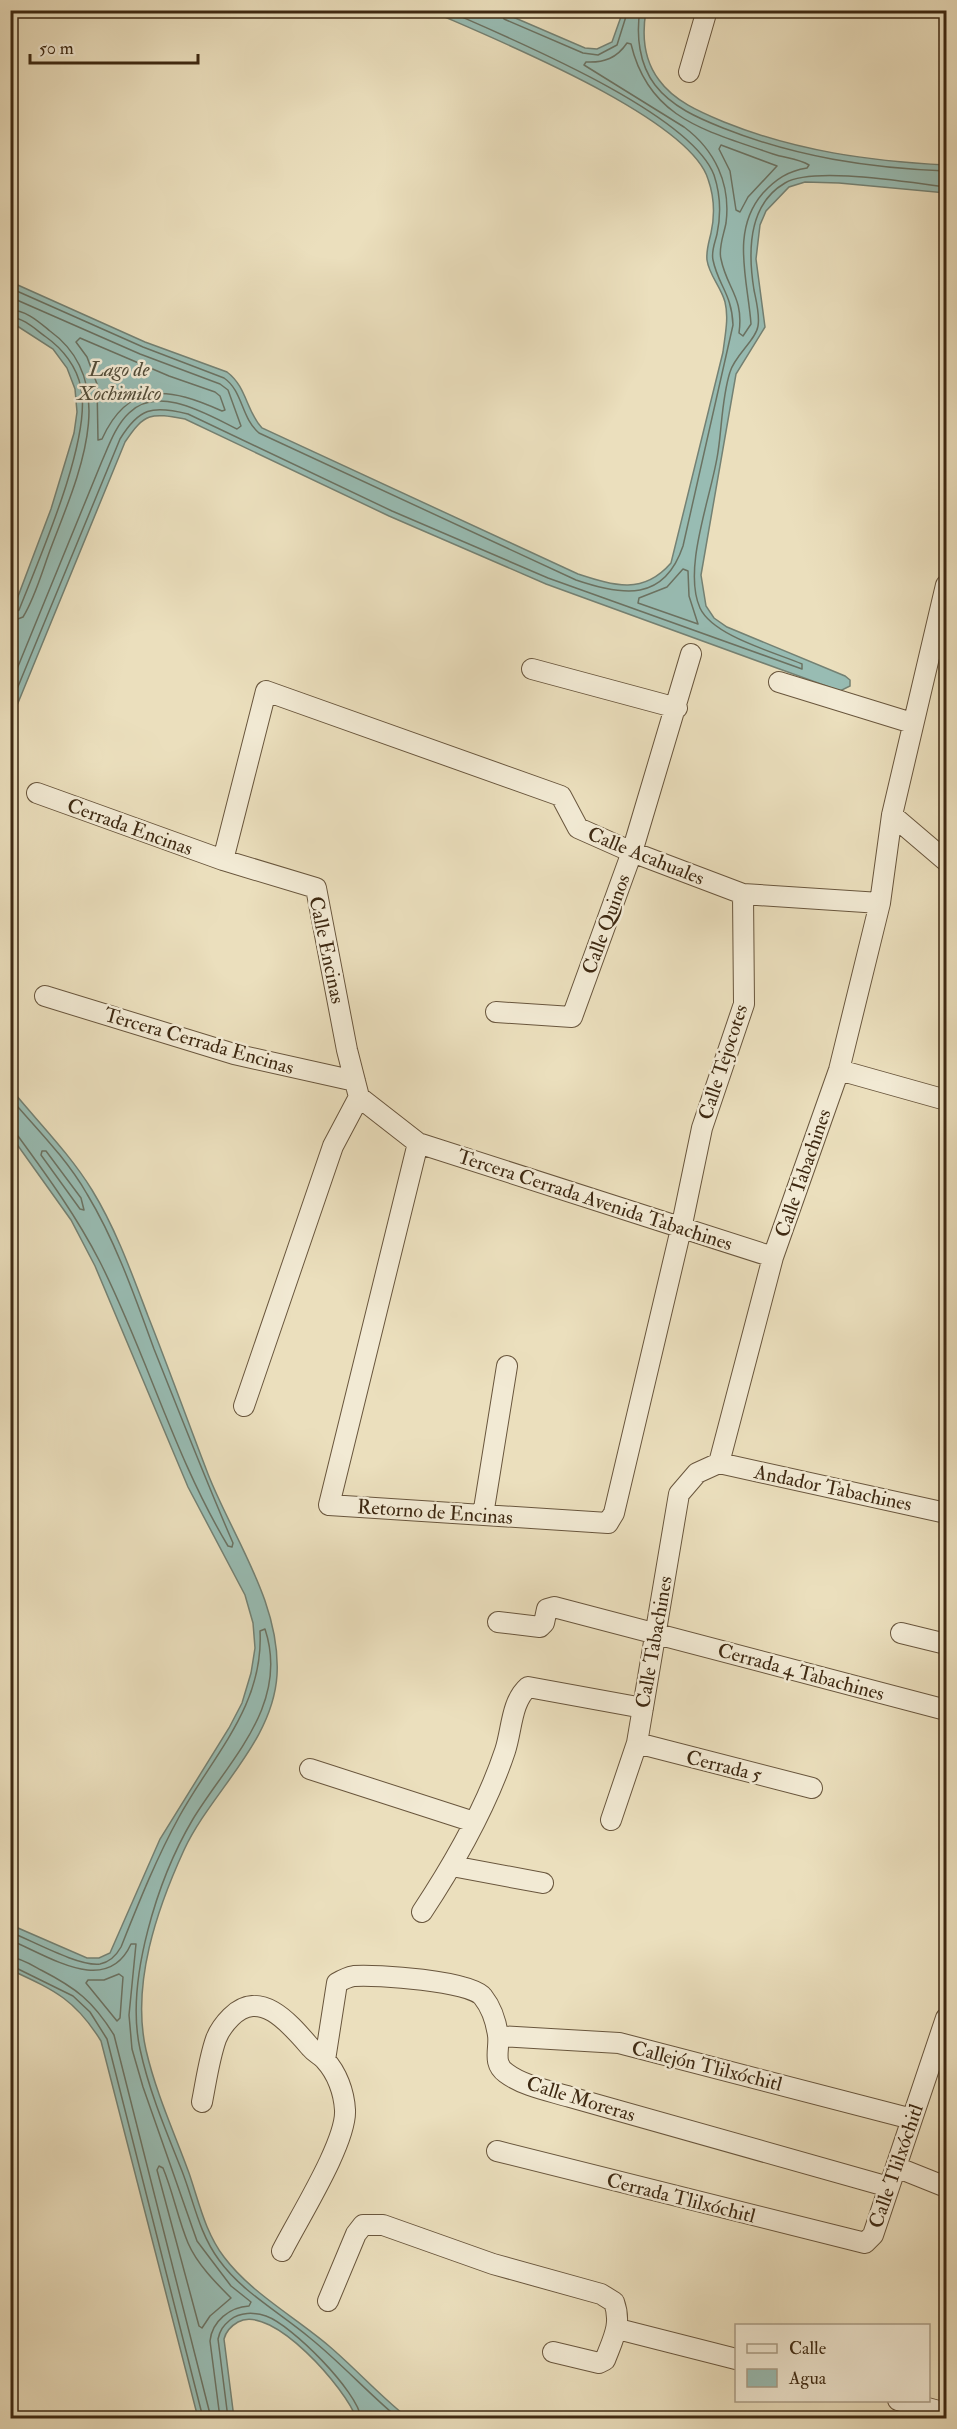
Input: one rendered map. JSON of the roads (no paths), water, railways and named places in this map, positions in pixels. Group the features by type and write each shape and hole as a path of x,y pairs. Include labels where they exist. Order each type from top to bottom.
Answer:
{"street":[{"path":"689,72 700,42 707,10"},
{"name":"Calle Tabachines","path":"611,1820 637,1743 679,1494 697,1473 719,1463 773,1257 839,1070 880,903 892,815 912,723 943,615 946,585"},
{"name":"Calle Quinos","path":"496,1012 572,1017 632,852 691,654"},
{"path":"532,669 676,708"},
{"path":"779,682 912,723"},
{"name":"Calle Acahuales","path":"223,860 266,691 561,796 578,828 632,852 743,894 880,903"},
{"name":"Cerrada Encinas","path":"37,793 223,860"},
{"path":"892,815 946,861"},
{"name":"Calle Encinas","path":"223,860 316,888 357,1089"},
{"name":"Calle Tejocotes","path":"681,1229 702,1128 744,1004 743,894"},
{"name":"Tercera Cerrada Encinas","path":"45,996 357,1089"},
{"path":"839,1070 946,1100"},
{"path":"244,1406 333,1146 357,1089 417,1143"},
{"name":"Tercera Cerrada Avenida Tabachines","path":"417,1143 773,1257"},
{"name":"Retorno de Encinas","path":"417,1143 329,1505 608,1523 614,1513 681,1229"},
{"path":"483,1515 507,1366"},
{"name":"Andador Tabachines","path":"719,1463 946,1513"},
{"name":"Cerrada 4 Tabachines","path":"498,1622 540,1627 544,1623 547,1609 554,1607 946,1710"},
{"path":"901,1633 946,1644"},
{"path":"422,1912 452,1866 474,1822 505,1751 519,1696 528,1687 643,1708"},
{"name":"Cerrada 5","path":"637,1743 812,1788"},
{"path":"310,1769 474,1822"},
{"path":"452,1866 543,1883"},
{"name":"Calle Moreras","path":"325,2060 337,1983 350,1976 378,1975 468,1987 482,1994 491,2010 498,2036 497,2061 504,2073 582,2101 889,2187"},
{"path":"202,2102 216,2039 239,2008 252,2004 267,2008 283,2019 325,2060 341,2086 345,2112 340,2135 282,2251"},
{"name":"Calle Tlilxóchitl","path":"865,2243 873,2235 946,2018"},
{"name":"Callejón Tlilxóchitl","path":"498,2036 619,2043 912,2119"},
{"name":"Cerrada Tlilxóchitl","path":"497,2151 865,2243"},
{"path":"896,2168 946,2187"},
{"path":"328,2301 356,2234 363,2226 382,2225 493,2264 601,2294 614,2302 618,2313 618,2329 605,2360 599,2363 553,2352"},
{"path":"618,2329 735,2360"},
{"path":"905,2402 946,2413"}],"water":[{"name":"Lago de Xochimilco","path":"431,11 499,11 585,48 597,49 612,42 623,11 646,11 645,47 654,72 672,94 697,110 751,132 833,153 889,161 946,165 946,193 839,183 805,182 789,187 766,211 760,225 756,259 765,327 736,374 701,575 706,606 714,618 727,627 845,676 850,680 850,686 840,691 546,584 389,516 185,419 156,416 138,425 125,442 11,720 11,615 51,509 74,433 77,412 75,389 67,368 53,349 11,322 11,282 145,342 227,372 239,385 262,428 578,574 616,584 639,584 650,580 671,563 723,352 726,327 725,302 707,260 713,212 712,192 708,179 693,155 665,130 628,106 540,60"},
{"path":"11,1089 74,1164 109,1220 130,1268 208,1474 264,1597 276,1648 277,1675 273,1699 265,1722 253,1745 209,1808 184,1850 156,1922 144,1973 142,1999 142,2025 150,2066 207,2227 224,2257 247,2282 316,2335 408,2418 356,2418 339,2389 306,2352 270,2325 252,2320 235,2324 227,2331 224,2339 234,2418 198,2418 101,2041 82,2015 62,1997 11,1970 11,1925 87,1958 99,1958 110,1953 160,1839 242,1703 251,1673 255,1648 253,1623 245,1595 188,1487 95,1266 71,1220 11,1136"}]}
